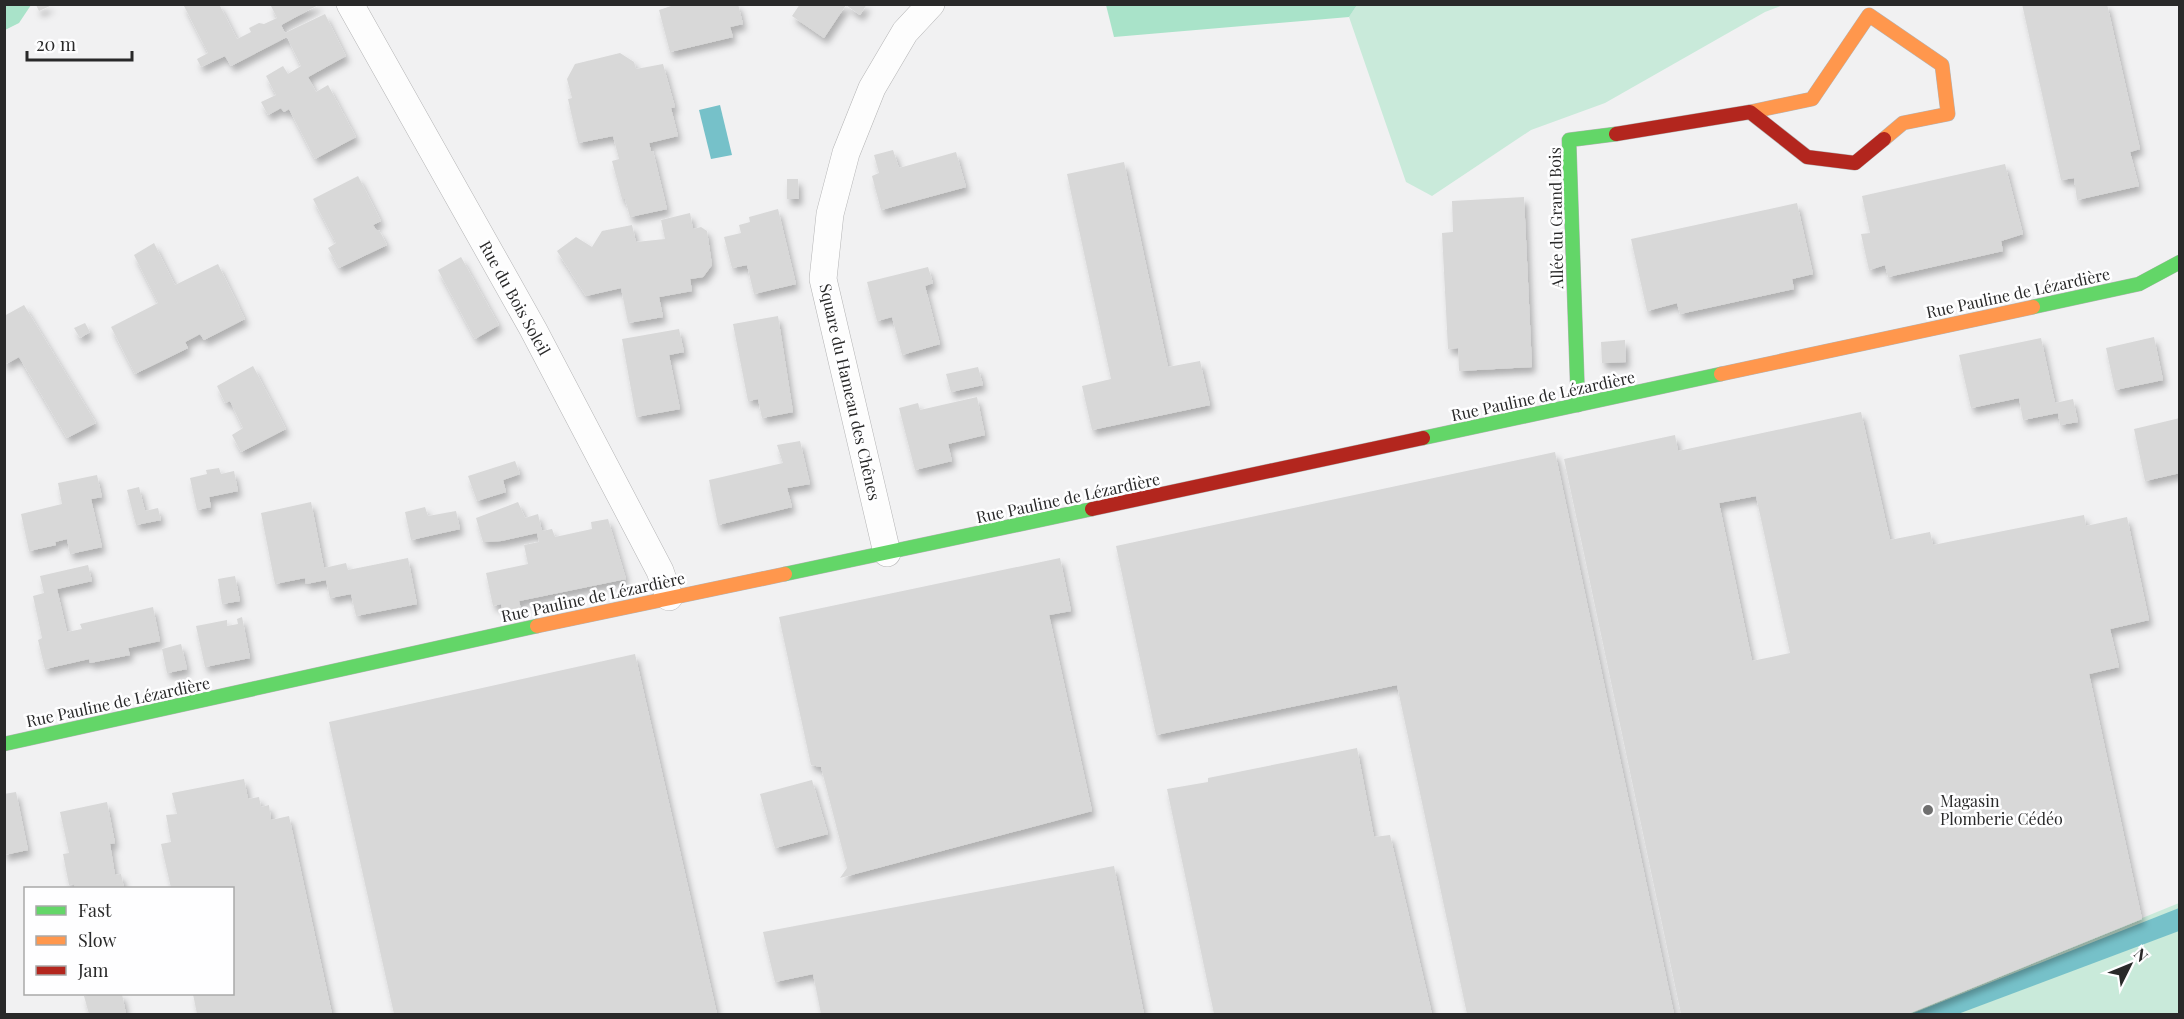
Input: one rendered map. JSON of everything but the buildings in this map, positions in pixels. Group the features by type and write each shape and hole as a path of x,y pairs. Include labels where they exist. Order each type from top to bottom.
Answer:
{"main road":[{"name":"Allée du Grand Bois","path":"1578,405 1569,140 1750,112 1812,99 1869,15 1941,65 1948,114 1903,123 1855,163 1807,157 1750,112"},
{"name":"Rue Pauline de Lézardière","path":"4,744 669,597 887,553 2139,284 2180,262"},
{"name":"Rue Pauline de Lézardière","path":"2139,284 2159,286"}],"street":[{"name":"Rue du Bois Soleil","path":"350,4 533,328 655,560 669,597"},
{"name":"Square du Hameau des Chênes","path":"887,553 823,279 830,214 846,153 872,88 905,32 931,4"}],"green space":[{"path":"5,4 31,5 19,23 5,30"},
{"path":"1106,5 1357,5 1349,17 1114,37"},
{"path":"1357,5 1783,5 1765,12 1605,103 1531,130 1432,196 1406,182 1349,17"},
{"path":"2179,903 2179,1014 1907,1014"}],"water":[{"path":"720,105 732,155 711,159 699,110"},
{"path":"2179,908 2179,931 1958,1014 1911,1014"}],"traffic: fast":[{"path":"1578,405 1569,140 1616,134"},
{"path":"2033,307 2139,284 2180,262"},
{"path":"1423,438 1721,374"},
{"path":"785,574 1092,509"},
{"path":"4,744 537,626"}],"traffic: slow":[{"path":"1750,112 1812,99 1869,15 1942,65 1948,114 1903,123 1884,139"},
{"path":"1721,374 2033,307"},
{"path":"537,626 785,574"}],"traffic: jam":[{"path":"1616,134 1750,112 1807,157 1855,163 1884,139"},
{"path":"1092,509 1423,438"}],"place":[{"name":"Magasin Plomberie Cédéo","path":"1928,810"}]}
